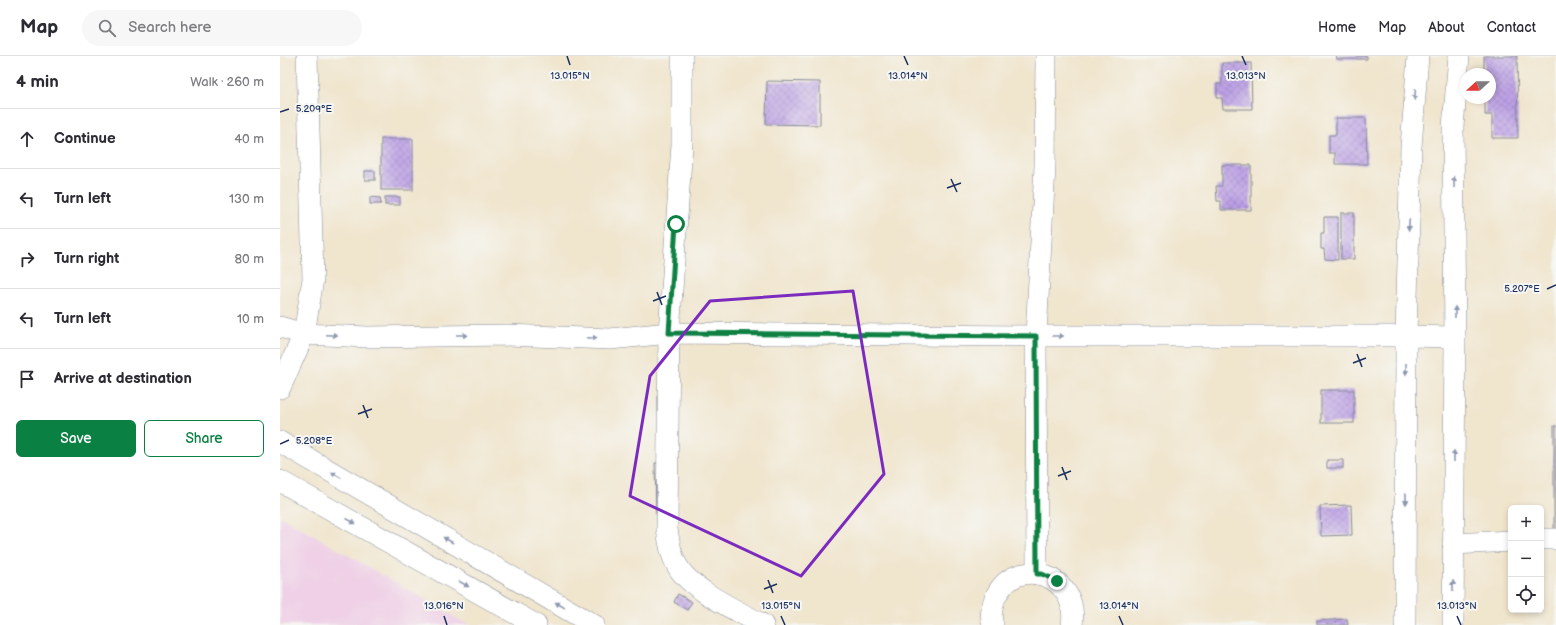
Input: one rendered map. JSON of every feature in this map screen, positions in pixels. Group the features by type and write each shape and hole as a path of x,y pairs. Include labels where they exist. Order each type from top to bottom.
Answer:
{"street":[{"path":"280,388 304,334 313,279 307,56"},
{"path":"682,56 682,144 669,333 667,529 673,557 685,578 696,587 763,625"},
{"path":"1037,574 1036,336 1045,166 1046,56"},
{"path":"1405,625 1406,336 1411,147 1418,56"},
{"path":"1453,625 1455,337 1453,127 1458,56"},
{"path":"280,327 304,334 367,337 507,335 610,339 669,333 1455,337"},
{"path":"280,442 594,625"},
{"path":"280,481 536,625"},
{"path":"1544,539 1556,539"},
{"path":"1453,544 1508,541"},
{"path":"993,625 992,605 999,590 1011,579 1026,574 1042,574 1057,581 1068,593 1073,608 1072,625"}],"highlighted area":[{"path":"853,291 884,474 801,576 630,496 650,376 710,301"}],"shaded area":[{"path":"280,516 469,625 280,625"}],"building":[{"path":"1336,56 1367,56 1367,59 1337,59"},
{"path":"1484,56 1517,56 1518,138 1492,138 1492,115 1485,115 1485,104 1496,104 1496,68 1484,68"},
{"path":"1222,63 1251,63 1252,109 1223,109 1222,98 1217,98 1217,84 1222,84"},
{"path":"767,81 820,82 820,125 766,124"},
{"path":"1336,118 1366,118 1367,164 1335,164 1335,153 1329,153 1329,135 1336,135"},
{"path":"381,139 413,139 413,190 381,190"},
{"path":"1222,165 1251,165 1251,210 1221,210 1221,201 1217,201 1216,186 1222,186"},
{"path":"365,171 375,171 375,180 365,180"},
{"path":"370,197 380,198 381,204 370,204"},
{"path":"385,197 400,197 400,205 385,205"},
{"path":"1341,213 1354,213 1354,259 1341,259"},
{"path":"1324,217 1338,217 1338,260 1325,259 1324,249 1321,249 1321,233 1324,233"},
{"path":"1321,390 1354,390 1354,423 1321,423"},
{"path":"1554,426 1556,426 1556,530 1554,530"},
{"path":"1327,460 1343,460 1343,468 1327,468"},
{"path":"655,463 665,463 665,514 656,514"},
{"path":"1351,505 1352,535 1321,536 1320,506"},
{"path":"678,594 692,602 687,610 674,602"},
{"path":"1347,619 1348,625 1317,625 1317,621"}],"route":[{"path":"676,224 669,333 1036,336 1037,574 1042,574 1057,581"}]}
